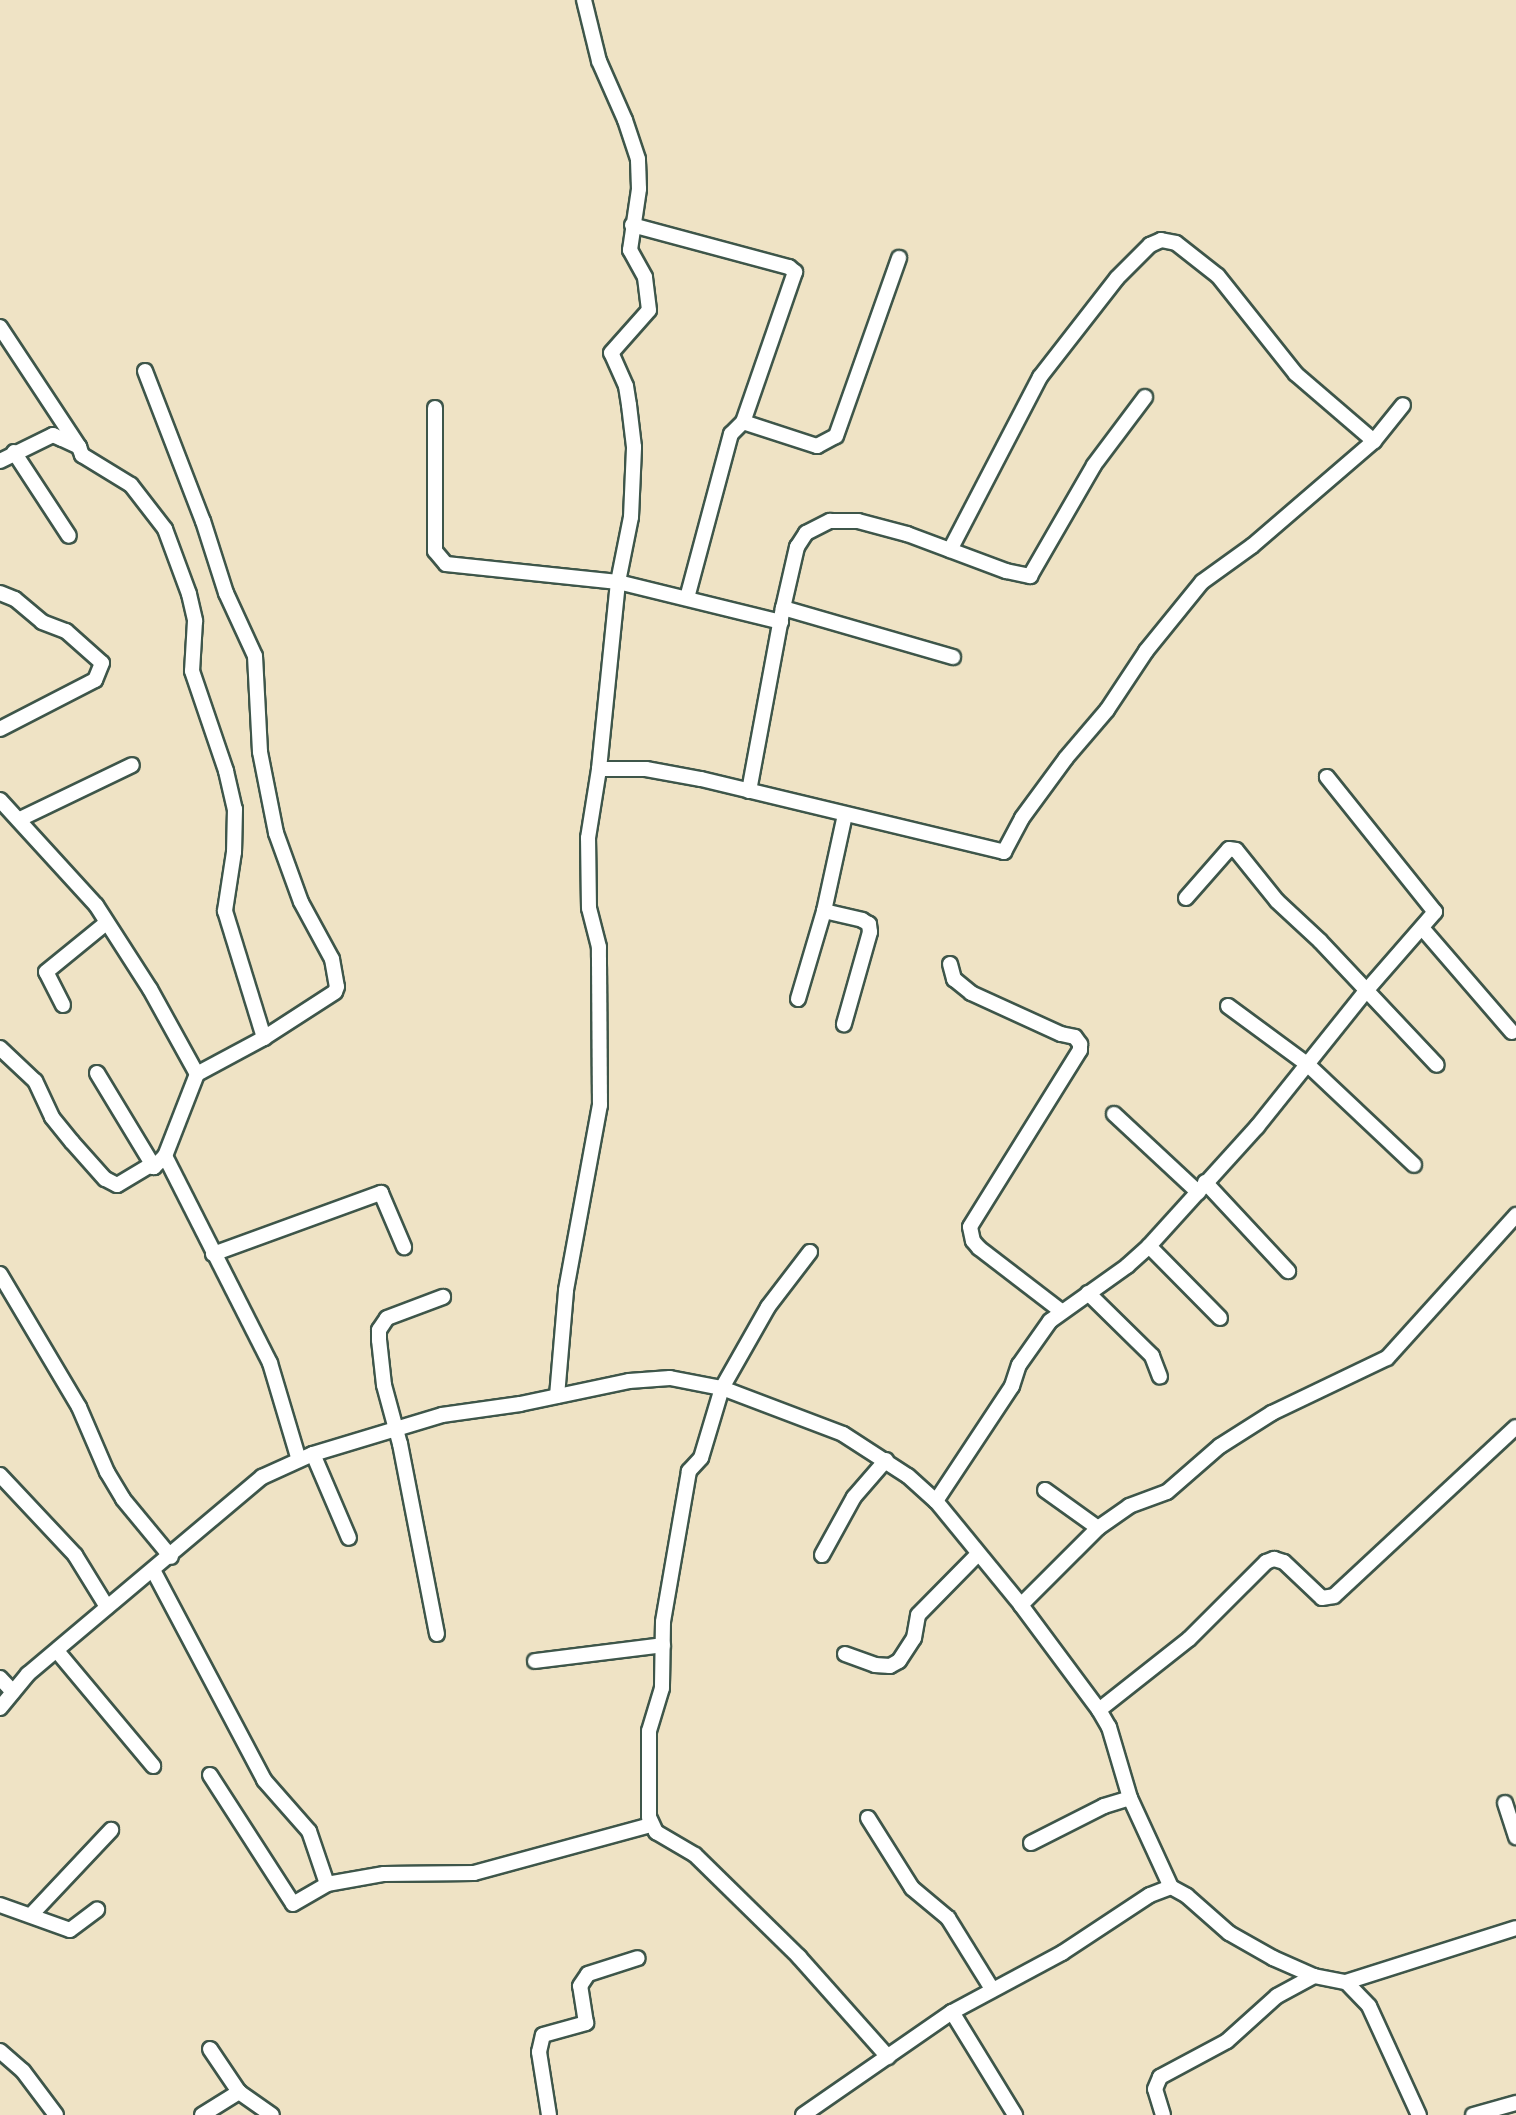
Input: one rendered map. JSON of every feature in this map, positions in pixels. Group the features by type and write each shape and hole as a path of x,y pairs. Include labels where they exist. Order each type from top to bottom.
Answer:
{"street":[{"path":"557,1396 566,1290 600,1105 599,947 589,908 588,838 599,769 618,582 631,517 634,447 626,386 611,353 649,310 645,277 630,250 639,189 638,159 599,61 584,0"},
{"path":"632,225 789,267 795,272 743,422 731,434 687,598"},
{"path":"950,550 1040,377 1117,278 1150,245 1161,240 1176,243 1218,276 1296,374 1374,441"},
{"path":"743,422 817,446 836,436 899,258"},
{"path":"0,327 82,455 122,477 165,529 189,594 195,621 192,671 226,771 235,809 234,852 225,911 264,1038"},
{"path":"0,1048 35,1081 52,1117 111,1184 117,1185 159,1162 197,1074 264,1038 335,992 332,959 301,902 276,833 258,738 261,725 255,656 226,593 203,521 145,371"},
{"path":"749,791 797,547 806,533 818,525 858,521 1030,576 1094,465 1145,397"},
{"path":"599,769 646,769 1005,851 1022,818 1066,758 1107,710 1146,651 1202,582 1252,546 1374,441 1403,405"},
{"path":"435,408 435,551 440,560 457,566 500,567 618,582 782,615 953,657"},
{"path":"0,461 53,435 79,447"},
{"path":"14,452 69,536"},
{"path":"0,593 15,599 42,622 66,631 102,663 95,680 0,729"},
{"path":"20,819 132,765"},
{"path":"936,1501 1012,1386 1019,1365 1061,1311 1149,1246 1257,1127 1366,991 1435,912 1431,903 1327,777"},
{"path":"0,800 96,905 150,989 197,1074"},
{"path":"798,999 824,911 845,815"},
{"path":"1186,898 1229,849 1236,850 1277,901 1437,1065"},
{"path":"824,911 869,924 870,932 844,1024"},
{"path":"63,1005 46,972 106,923"},
{"path":"1423,929 1512,1032"},
{"path":"950,964 954,979 971,993 1075,1037 1080,1044 1080,1050 970,1227 970,1234 979,1248 1061,1311"},
{"path":"1228,1006 1307,1064 1414,1165"},
{"path":"97,1073 159,1162 213,1254 270,1363 306,1457 349,1538"},
{"path":"1114,1114 1201,1187 1288,1271"},
{"path":"213,1254 381,1193 404,1247"},
{"path":"1021,1605 1098,1528 1129,1506 1167,1492 1220,1446 1253,1424 1387,1358 1516,1215"},
{"path":"1149,1246 1220,1318"},
{"path":"810,1252 768,1307 722,1388 701,1458 689,1471 663,1645 662,1688 649,1731 651,1825 665,1841 685,1848 713,1871 799,1957 888,2057"},
{"path":"0,1274 79,1407 107,1472 123,1499 171,1557"},
{"path":"1088,1293 1152,1356 1160,1377"},
{"path":"437,1634 380,1362 379,1330 387,1318 443,1297"},
{"path":"0,1708 28,1674 171,1557 262,1477 306,1457 442,1415 629,1381 670,1378 722,1388 843,1434 886,1460 936,1501 977,1555 1021,1605 1099,1710 1109,1727 1130,1798 1171,1887 1187,1896 1229,1933 1314,1976 1346,1982 1516,1928"},
{"path":"1099,1710 1189,1639 1266,1562 1274,1559 1284,1562 1322,1598 1334,1596 1516,1427"},
{"path":"822,1555 854,1497 886,1460"},
{"path":"0,1475 75,1555 107,1607"},
{"path":"1045,1490 1098,1528"},
{"path":"845,1654 875,1665 890,1666 899,1661 914,1638 918,1615 977,1555"},
{"path":"153,1570 264,1780 309,1831 327,1884"},
{"path":"535,1661 663,1645"},
{"path":"57,1651 153,1766"},
{"path":"0,1678 13,1692"},
{"path":"210,1775 291,1902 297,1904 327,1884 384,1874 474,1873 651,1825"},
{"path":"1031,1843 1104,1806 1130,1798"},
{"path":"1505,1803 1516,1837"},
{"path":"868,1818 912,1888 948,1918 992,1989"},
{"path":"31,1915 111,1830"},
{"path":"803,2115 952,2012 1062,1953 1150,1895 1171,1887"},
{"path":"0,1905 70,1930 97,1910"},
{"path":"549,2115 539,2052 543,2035 586,2023 580,1986 588,1974 638,1958"},
{"path":"1163,2115 1155,2089 1160,2077 1227,2041 1277,1996 1314,1976"},
{"path":"1346,1982 1375,2016 1419,2115"},
{"path":"952,2012 1015,2115"},
{"path":"210,2049 239,2092 272,2115"},
{"path":"0,2051 23,2071 56,2115"},
{"path":"202,2115 239,2092"},
{"path":"1473,2115 1516,2103"}]}
